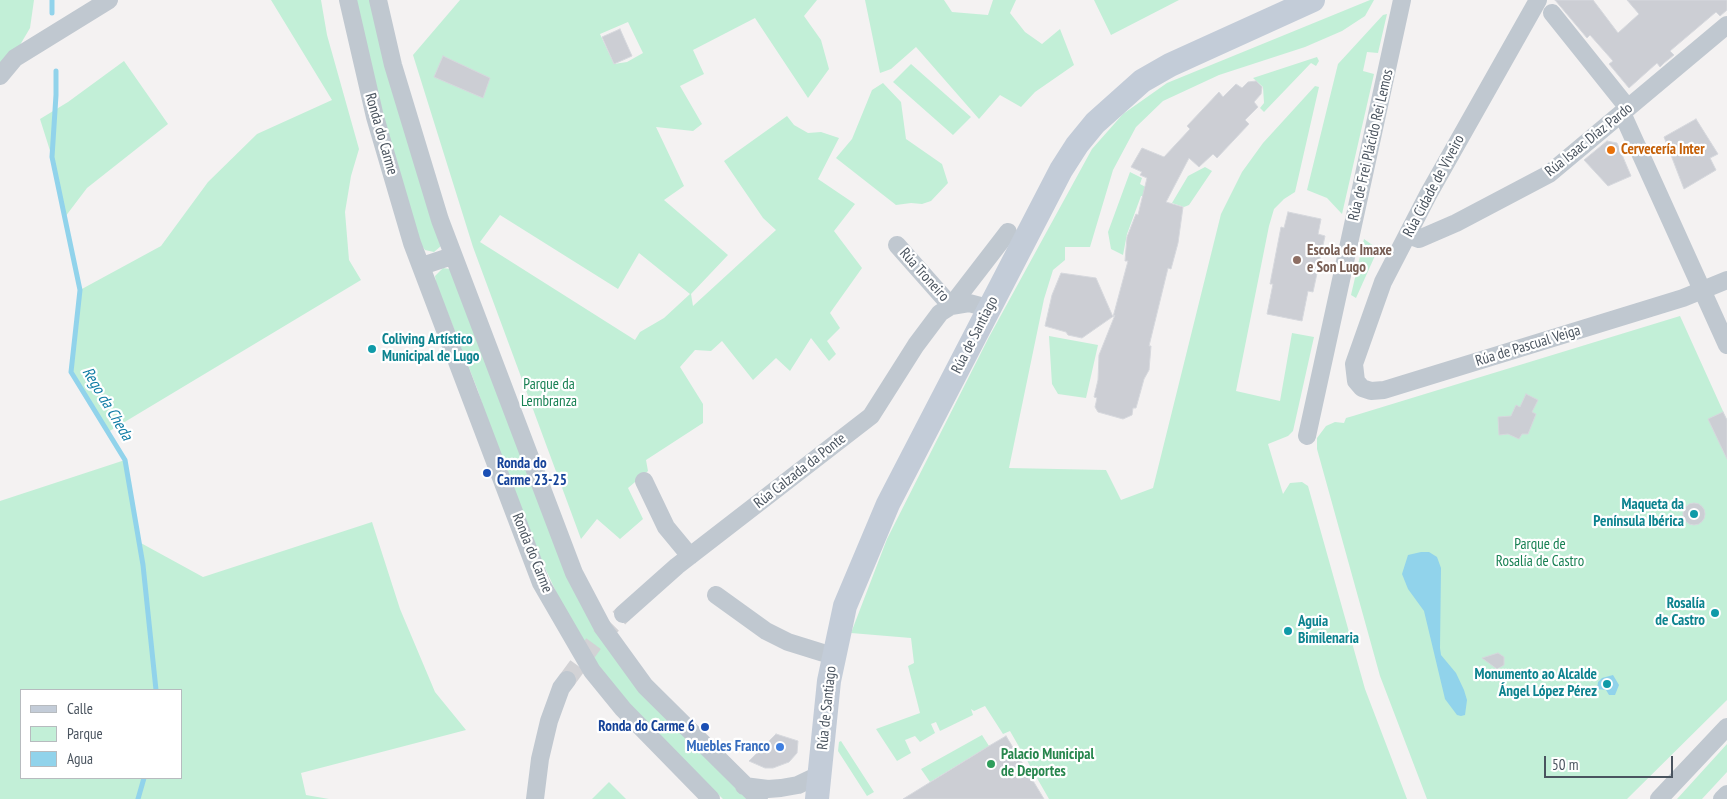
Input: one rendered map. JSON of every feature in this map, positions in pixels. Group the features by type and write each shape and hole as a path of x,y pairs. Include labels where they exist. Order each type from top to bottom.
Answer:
{"street":[{"path":"0,76 15,58 109,0"},
{"name":"Ronda do Carme","path":"348,0 377,126 412,244 422,266 541,583 592,671 622,709 711,799"},
{"name":"Ronda do Carme","path":"378,0 393,65 430,190 452,256 566,555 603,628 645,686 759,799"},
{"name":"Rúa de Santiago","path":"818,799 819,775 833,656 845,606 872,538 988,308 1061,170 1077,145 1095,123 1142,81 1170,65 1313,0"},
{"name":"Rúa de Frei Plácido Rei Lemos","path":"1307,436 1402,0"},
{"name":"Rúa Cidade de Viveiro","path":"1356,381 1354,364 1383,282 1429,193 1538,0"},
{"path":"1552,13 1625,110 1701,290 1727,345"},
{"name":"Rúa Isaac Díaz Pardo","path":"1408,235 1419,239 1456,223 1549,174 1727,25"},
{"name":"Rúa Calzada da Ponte","path":"623,614 690,556 871,416 916,345 940,313 951,306 1008,232"},
{"name":"Rúa Troneiro","path":"896,245 951,306"},
{"path":"422,266 452,256"},
{"name":"Rúa de Pascual Veiga","path":"1356,381 1362,388 1371,391 1384,390 1701,290 1727,280"},
{"path":"951,306 968,303 988,308"},
{"path":"644,482 666,527 690,556"},
{"path":"716,595 747,619 780,638 833,656"},
{"path":"535,799 540,759 549,721 561,688 567,680"},
{"path":"1659,799 1727,727"},
{"path":"744,786 768,789 781,788 798,785 819,775"},
{"path":"1722,799 1727,794"}],"green space":[{"path":"0,0 34,0 30,28 20,45 0,68"},
{"path":"271,0 321,0 327,35 359,149 351,176 345,212 349,260 361,280 108,432 71,372 80,290 161,246 208,182 257,134 332,100"},
{"path":"353,0 372,0 441,246 434,252 425,250 421,245 396,166"},
{"name":"Parque da Lembranza","path":"460,0 817,0 804,16 821,40 829,69 808,98 755,18 693,50 704,74 680,86 702,124 693,131 656,127 684,186 664,200 728,255 691,294 693,306 776,230 763,218 724,161 787,116 794,125 808,133 821,132 839,138 818,179 855,204 834,231 862,268 830,313 840,328 827,341 836,354 829,361 811,338 790,371 776,358 753,380 722,341 711,351 695,350 680,367 703,404 703,423 646,460 648,471 628,488 643,519 620,539 597,519 581,539 473,247 413,55","holes":["628,22 643,53 627,62 614,64 600,34","500,215 618,289 639,253 690,294 664,318 640,332 635,340 480,242"]},
{"path":"865,0 944,0 952,12 988,15 993,0 1016,0 1010,13 1025,32 1042,44 1060,29 1074,65 1035,92 1021,107 1000,95 979,119 916,47 891,69 880,73"},
{"path":"1094,0 1179,0 1111,35"},
{"path":"1374,0 1365,16 1342,31 1305,47 1219,75 1163,101 1136,127 1113,170 1090,247 1065,247 1065,260 1053,270 1044,299 1009,468 1106,470 1121,500 1153,488 1221,214 1242,172 1263,143 1315,86 1319,87 1295,192 1274,209 1269,226 1236,391 1280,401 1292,333 1314,337 1293,431 1288,436 1268,444 1283,494 1290,483 1302,482 1308,486 1365,689 1407,799 1049,799 1010,731 1003,734 985,706 974,711 971,709 973,715 940,731 936,722 931,724 935,733 920,742 915,736 905,740 911,753 897,761 876,729 920,713 908,666 914,663 911,638 851,633 887,539 989,337 1092,149 1123,114 1167,83"},
{"path":"1387,14 1378,53 1367,52 1363,71 1374,74 1342,214 1327,198 1307,190 1338,64 1383,15"},
{"path":"1317,57 1319,61 1316,66 1311,63 1264,112 1260,108 1264,103 1263,87 1253,78"},
{"path":"124,61 168,124 87,188 65,217 52,157 40,119 68,102"},
{"path":"911,64 971,117 953,135 893,82"},
{"path":"883,83 901,102 906,139 942,164 948,183 931,201 922,204 896,205 836,158 852,139 872,90"},
{"path":"1205,167 1212,171 1189,205 1184,207 1172,203 1188,176"},
{"path":"1130,172 1142,178 1140,184 1151,190 1149,196 1141,196 1127,234 1123,255 1111,249 1108,232"},
{"path":"1364,239 1378,249 1356,298 1351,295"},
{"path":"443,268 450,269 581,598 750,799 723,799 643,721 598,666 558,596 534,544 495,445 478,391 436,283 435,276"},
{"name":"Parque de Rosalía de Castro","path":"1680,316 1727,420 1727,700 1627,799 1427,799 1380,676 1317,449 1317,438 1326,426 1335,422 1344,423 1346,418"},
{"path":"1049,336 1098,345 1086,398 1058,394 1052,384"},
{"path":"125,460 139,542 203,577 372,522 400,609 435,692 466,730 301,773 306,795 329,799 0,799 0,501"},
{"path":"982,735 989,746 930,782 921,769"},
{"path":"841,741 874,792 867,796 838,751 839,742"},
{"path":"1727,744 1727,772 1702,799 1677,799"},
{"path":"609,782 626,799 592,799"}],"water":[{"path":"1429,552 1437,557 1441,568 1441,655 1456,673 1464,690 1467,700 1465,715 1457,715 1445,699 1424,611 1408,589 1402,574 1408,555"},
{"path":"1613,675 1619,685 1615,695 1609,695 1606,690 1597,689 1598,682 1602,678"}],"building":[{"path":"1555,0 1593,0 1618,33 1639,14 1627,0 1727,0 1727,10 1720,16 1716,12 1670,51 1674,55 1660,67 1657,63 1629,88 1609,64 1613,61 1590,35 1587,38"},
{"path":"620,29 632,56 614,64 602,37"},
{"path":"443,56 490,78 483,98 434,77"},
{"path":"1256,81 1262,87 1261,94 1254,102 1258,107 1245,120 1249,124 1217,158 1213,154 1199,167 1189,158 1166,202 1183,207 1178,243 1171,269 1168,268 1149,346 1151,346 1149,370 1144,379 1136,408 1133,408 1132,415 1123,419 1098,412 1095,407 1097,398 1094,397 1098,380 1099,355 1115,315 1113,316 1128,261 1125,261 1127,237 1136,214 1138,215 1147,178 1140,175 1142,172 1131,167 1142,148 1164,157 1190,129 1187,126 1219,92 1223,97 1236,84 1242,88 1248,82"},
{"path":"1696,119 1718,154 1710,158 1716,170 1684,189 1664,137"},
{"path":"1607,141 1617,143 1631,176 1608,186 1584,160"},
{"name":"Escola de Imaxe e Son Lugo","path":"1288,212 1321,219 1318,234 1325,236 1313,292 1308,291 1302,321 1267,314 1273,284 1270,284 1281,227 1284,228"},
{"path":"1061,273 1096,278 1113,317 1082,338 1045,326 1052,295"},
{"path":"1526,394 1538,400 1532,412 1536,414 1528,434 1522,434 1519,439 1508,434 1499,435 1498,417 1511,416 1516,405 1520,407"},
{"path":"1723,412 1727,420 1727,459 1708,419"},
{"path":"1690,503 1698,503 1705,510 1705,518 1698,525 1690,525 1683,518 1683,510"},
{"path":"1498,653 1504,657 1504,665 1497,669 1482,658"},
{"name":"Muebles Franco","path":"776,734 798,741 797,753 789,762 773,768 765,768 749,761"},
{"name":"Palacio Municipal de Deportes","path":"1006,736 1044,799 903,799 989,746"}],"waterway":[{"name":"Rego da Cheda","path":"52,0 52,13"},
{"name":"Rego da Cheda","path":"56,71 52,157 80,290 71,372 125,460 143,565 156,689"},
{"name":"Rego da Cheda","path":"138,799 144,779"}],"tunnel":[{"path":"567,680 594,643 623,614"}],"place":[{"name":"Cervecería Inter","path":"1611,150"},
{"name":"Escola de Imaxe e Son Lugo","path":"1297,260"},
{"name":"Coliving Artístico Municipal de Lugo","path":"372,349"},
{"name":"Ronda do Carme 23-25","path":"487,473"},
{"name":"Maqueta da Península Ibérica","path":"1694,514"},
{"name":"Rosalía de Castro","path":"1715,613"},
{"name":"Aguia Bimilenaria","path":"1288,631"},
{"name":"Monumento ao Alcalde Ángel López Pérez","path":"1607,684"},
{"name":"Ronda do Carme 6","path":"705,727"},
{"name":"Muebles Franco","path":"780,747"},
{"name":"Palacio Municipal de Deportes","path":"991,764"}]}
